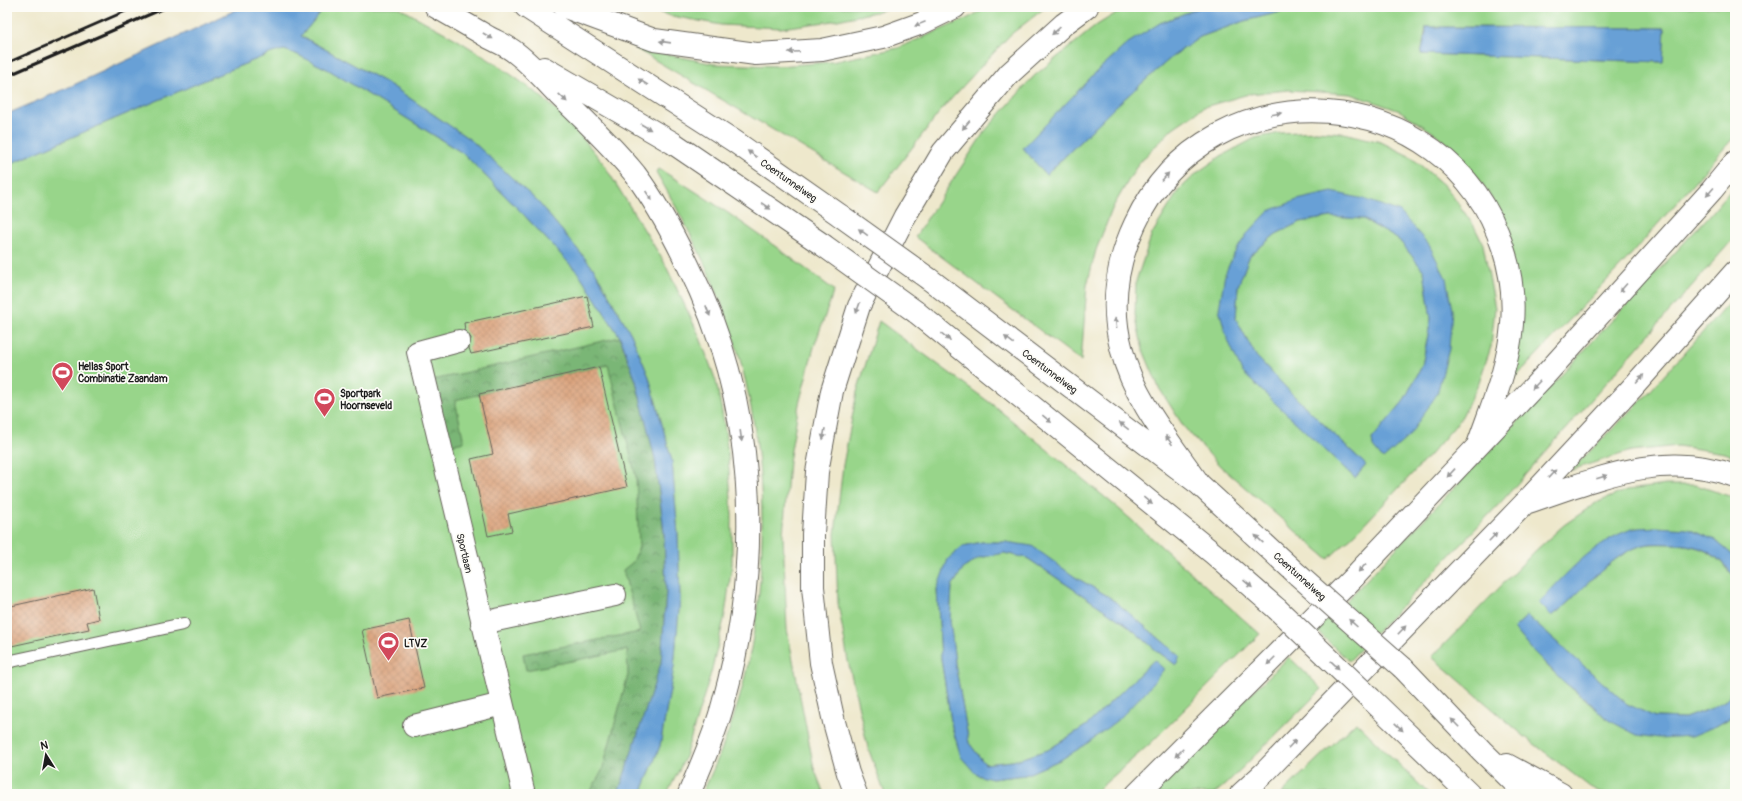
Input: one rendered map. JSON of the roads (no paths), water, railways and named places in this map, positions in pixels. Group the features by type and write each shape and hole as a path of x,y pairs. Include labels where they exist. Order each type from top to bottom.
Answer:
{"main road":[{"path":"436,7 673,142 823,244 916,312 1214,554 1277,609 1469,794"},
{"name":"Coentunnelweg","path":"526,7 734,141 841,216 929,279 1199,484 1298,575 1403,668 1482,751 1526,794"},
{"path":"565,7 654,40 756,54 822,50 884,37 922,23 955,7"},
{"path":"856,794 848,774 834,722 821,663 813,587 813,534 817,472 832,391 858,306 905,216 943,152 1009,74 1064,24 1087,7"},
{"path":"515,52 593,127 635,175 660,212 699,286 722,347 737,407 746,470 749,523 745,597 736,655 723,706 689,794"},
{"path":"1199,484 1139,394 1122,354 1116,322 1115,303 1121,262 1132,231 1141,212 1161,182 1183,160 1209,140 1224,131 1264,116 1287,112 1307,111 1354,115 1378,122 1402,132 1418,141 1455,168 1470,185 1492,220 1505,253 1512,298 1513,322 1507,360 1478,445"},
{"path":"1137,794 1351,580 1551,368 1712,190 1735,162"},
{"path":"1241,794 1265,772 1525,503 1633,387 1735,272"},
{"name":"Sportlaan","path":"459,341 418,352 524,794"},
{"path":"1525,503 1613,474 1661,465 1705,467 1735,476"},
{"path":"482,623 615,595"},
{"path":"414,726 502,704"},
{"path":"1482,751 1560,794"},
{"path":"1250,794 1265,772"}],"lane":[{"path":"7,662 183,624"}],"water":[{"path":"242,7 325,7 301,36 392,86 472,141 538,202 594,269 631,334 649,377 672,461 678,535 680,598 674,667 660,746 641,794 618,794 661,663 666,592 664,532 655,459 636,381 620,337 580,275 464,154 329,70 296,54 284,50 272,53 210,78 7,165 7,114 67,88"},
{"path":"1201,7 1301,7 1244,21 1200,37 1173,56 1116,106 1046,175 1023,148 1097,71 1128,43 1160,23"},
{"path":"1426,27 1665,28 1663,62 1421,54"},
{"path":"1332,192 1364,199 1400,212 1429,245 1446,278 1452,310 1449,349 1437,394 1409,436 1383,459 1373,447 1372,439 1403,402 1422,366 1431,319 1424,271 1399,240 1363,219 1331,217 1300,222 1276,234 1250,255 1238,286 1236,319 1256,356 1292,394 1366,465 1355,478 1242,372 1227,338 1219,309 1225,274 1234,254 1246,235 1269,211 1297,200"},
{"path":"1657,527 1688,529 1715,540 1735,557 1735,577 1716,557 1703,550 1686,545 1649,544 1640,546 1616,559 1552,616 1539,603 1570,570 1593,550 1618,534 1632,529"},
{"path":"982,542 1006,542 1032,546 1075,577 1111,598 1180,656 1176,665 1127,625 1027,558 1004,553 979,558 964,568 952,586 950,620 955,663 969,743 985,764 1013,761 1048,750 1087,725 1154,660 1164,669 1148,689 1120,718 1085,745 1062,759 1025,775 992,779 977,775 961,757 952,727 941,659 937,589 948,559 963,546"},
{"path":"1527,616 1627,704 1655,717 1685,718 1712,708 1726,700 1735,687 1735,715 1718,725 1692,736 1659,738 1637,735 1608,720 1587,700 1563,681 1532,650 1514,628"}],"railway":[{"path":"7,63 135,7"},
{"path":"7,76 167,7"}],"place":[{"name":"Hellas Sport Combinatie Zaandam","path":"62,392"},
{"name":"Sportpark Hoornseveld","path":"325,418"},
{"name":"LTVZ","path":"388,662"}]}
